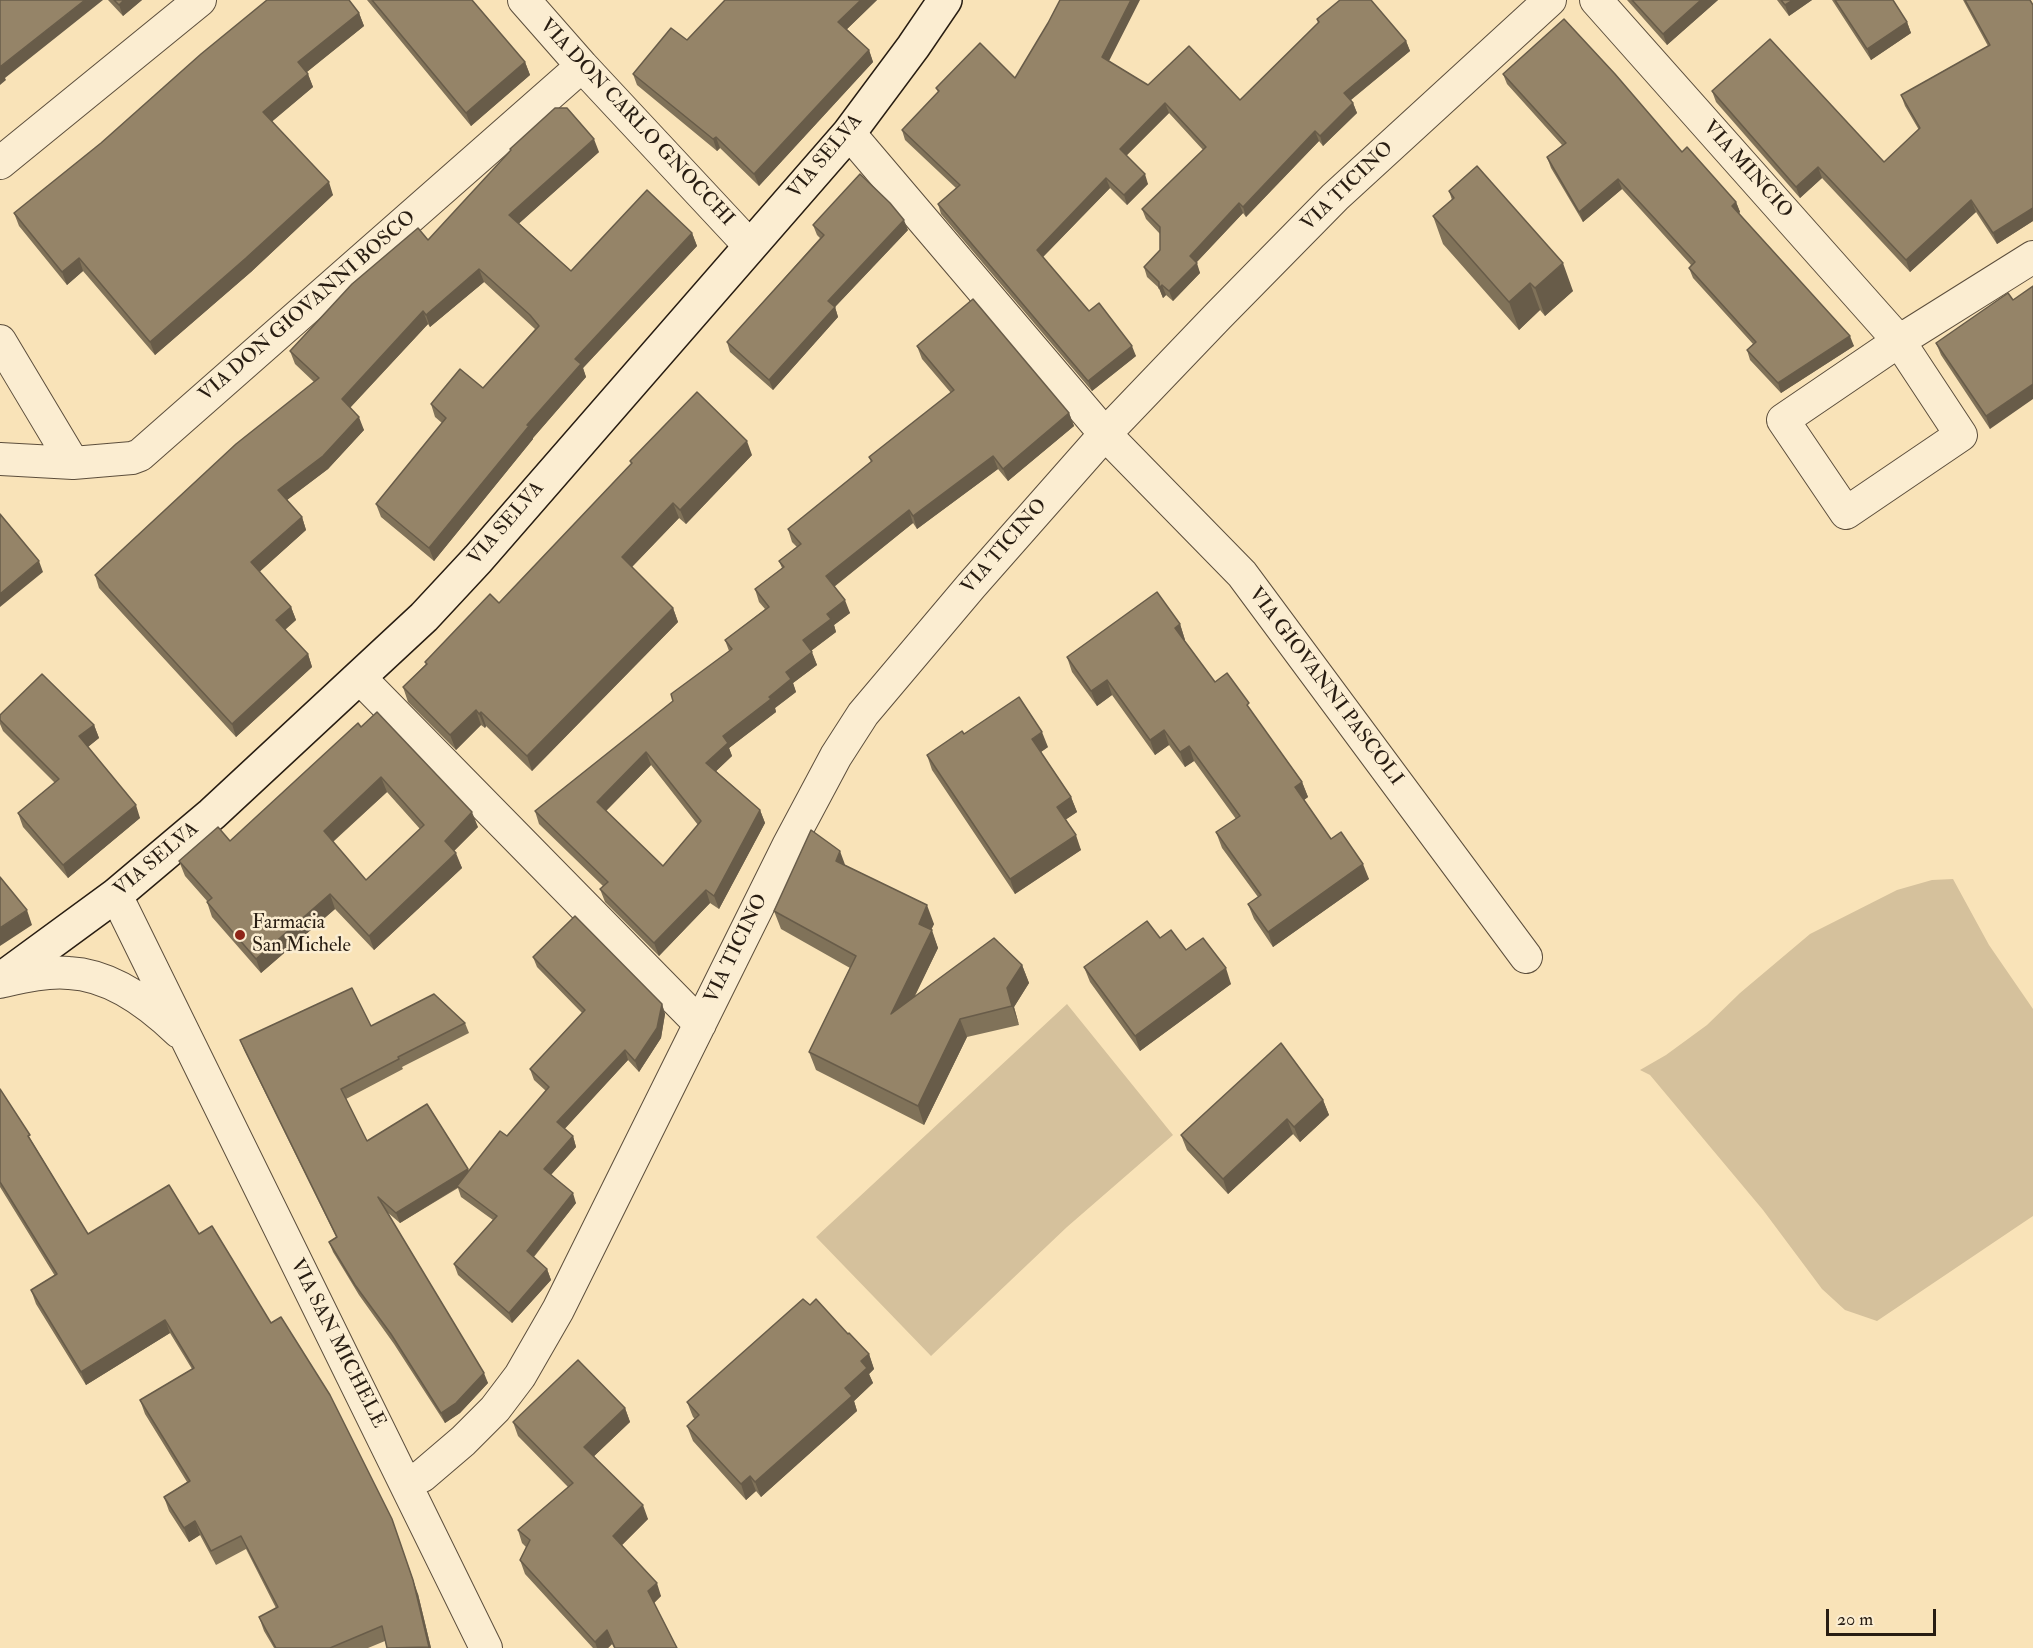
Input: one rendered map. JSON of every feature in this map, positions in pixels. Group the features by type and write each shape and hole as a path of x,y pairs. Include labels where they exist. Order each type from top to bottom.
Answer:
{"main road":[{"name":"VIA SELVA","path":"0,981 116,894 212,814 424,617 478,559 749,245 849,133 945,0"}],"street":[{"path":"0,163 200,0"},
{"name":"VIA DON CARLO GNOCCHI","path":"524,0 582,66 749,245"},
{"name":"VIA TICINO","path":"406,1482 422,1476 463,1441 495,1408 520,1376 558,1310 788,846 836,756 863,714 970,586 1105,434 1335,197 1550,0"},
{"name":"VIA MINCIO","path":"1596,0 1899,341 1961,435 1846,513 1783,420 1899,341"},
{"name":"VIA DON GIOVANNI BOSCO","path":"0,459 73,463 132,458 140,455 582,66"},
{"path":"849,133 1105,434"},
{"path":"1899,341 2033,257"},
{"path":"0,341 73,463"},
{"name":"VIA GIOVANNI PASCOLI","path":"1105,434 1242,574 1526,957"},
{"path":"360,678 700,1024"},
{"name":"VIA SAN MICHELE","path":"116,894 486,1648"},
{"name":"VIA SAN MICHELE","path":"0,981 28,975 70,973 104,980 131,994 164,1018 188,1041"}],"shaded area":[{"path":"1953,879 1989,945 2033,1009 2033,1216 1877,1321 1845,1310 1822,1289 1763,1210 1650,1075 1640,1070 1666,1055 1707,1025 1740,993 1810,934 1897,890 1932,880"},
{"path":"1067,1004 1173,1135 1067,1227 931,1356 816,1237"}],"building":[{"path":"0,0 85,0 0,67"},
{"path":"114,0 124,0 119,5"},
{"path":"267,0 349,0 359,13 298,62 308,74 263,112 329,182 150,342 79,258 62,272 14,213 101,143 201,54"},
{"path":"372,0 472,0 525,62 466,113"},
{"path":"725,0 861,0 838,22 869,50 754,174 716,137 713,139 633,74 671,28 687,40"},
{"path":"1060,0 1131,0 1102,57 1148,85 1189,46 1240,100 1319,22 1317,19 1340,0 1371,0 1406,41 1344,93 1353,103 1320,136 1315,131 1243,207 1239,203 1190,256 1197,263 1169,291 1162,285 1159,288 1159,282 1144,267 1160,250 1160,227 1142,209 1206,147 1165,103 1120,149 1145,174 1124,195 1106,178 1037,250 1089,311 1099,303 1132,346 1088,381 938,204 960,185 902,130 939,91 936,88 980,43 1015,78"},
{"path":"1632,0 1701,0 1663,34"},
{"path":"1781,0 1793,0 1785,5"},
{"path":"1835,0 1893,0 1907,22 1867,49"},
{"path":"1965,0 2030,0 2033,5 2033,208 1993,233 1971,200 1906,260 1818,167 1796,187 1712,91 1770,39 1884,162 1920,128 1901,95 1990,45"},
{"path":"1564,19 1682,152 1687,147 1736,202 1732,206 1850,336 1778,383 1747,350 1756,342 1689,268 1695,262 1618,179 1579,212 1547,157 1566,143 1503,74"},
{"path":"555,108 567,108 594,139 509,215 571,271 647,190 692,233 575,359 581,364 527,425 529,426 429,548 376,504 446,418 431,404 460,369 483,388 539,326 479,269 426,315 423,311 342,399 359,417 323,456 278,490 302,517 251,562 291,607 276,620 308,654 232,724 95,575 236,444 319,378 290,351 352,284 418,228 428,240 510,149"},
{"path":"1477,166 1563,263 1535,288 1530,283 1509,302 1433,216 1454,198 1449,191"},
{"path":"860,174 904,220 828,301 835,307 769,380 727,342 824,235 813,225"},
{"path":"2033,286 2033,384 1986,416 1936,343 2008,293 2013,300"},
{"path":"973,299 1069,413 1003,469 993,456 913,516 909,510 826,576 845,600 827,614 831,619 803,640 812,652 786,672 791,679 769,697 771,699 723,736 728,743 706,763 760,810 714,896 706,890 654,943 600,889 608,882 535,811 673,701 671,694 732,649 725,640 769,607 755,589 784,567 779,561 801,544 788,529 872,461 869,457 954,390 917,346","holes":["646,752 701,821 663,866 597,802"]},
{"path":"697,392 747,441 680,510 673,503 622,557 673,608 527,756 481,712 479,714 476,710 450,735 403,687 427,664 425,662 490,594 499,603"},
{"path":"0,514 39,561 0,594"},
{"path":"1157,592 1180,624 1175,628 1215,682 1227,673 1249,703 1247,705 1302,782 1295,787 1331,839 1341,832 1363,864 1268,932 1248,904 1261,895 1216,832 1240,816 1189,746 1180,752 1164,730 1150,740 1107,680 1091,691 1067,657"},
{"path":"42,674 94,725 79,736 136,805 63,865 18,813 59,779 0,720 0,715"},
{"path":"1019,697 1042,732 1032,739 1071,797 1057,807 1076,835 1010,879 927,755 962,731 964,734"},
{"path":"377,712 472,812 445,841 456,853 369,936 330,894 256,959 207,902 212,898 179,861 218,827 230,841 358,723 361,727","holes":["381,777 424,825 366,880 324,831"]},
{"path":"811,830 840,851 836,861 927,905 919,924 932,930 891,1014 994,938 1022,965 1007,988 1012,1006 960,1019 918,1106 809,1052 856,956 774,911"},
{"path":"0,877 27,910 0,928"},
{"path":"575,916 662,1004 657,1028 635,1061 625,1050 557,1122 573,1136 544,1169 573,1193 527,1251 547,1269 509,1313 454,1264 497,1216 457,1186 500,1131 507,1136 549,1087 530,1069 585,1010 533,957"},
{"path":"1147,921 1160,938 1171,930 1186,950 1203,938 1226,968 1135,1036 1084,967"},
{"path":"352,988 371,1026 434,994 465,1023 341,1089 367,1141 427,1104 468,1169 396,1213 378,1197 484,1373 456,1403 441,1413 391,1334 355,1285 329,1242 337,1237 240,1040"},
{"path":"1281,1043 1323,1100 1294,1127 1287,1119 1223,1179 1181,1135"},
{"path":"0,1089 88,1234 169,1185 199,1234 212,1226 271,1323 281,1317 330,1395 392,1519 413,1580 429,1647 387,1648 382,1626 330,1648 276,1648 259,1617 278,1607 241,1536 211,1551 195,1521 184,1528 164,1497 190,1481 140,1400 194,1368 165,1320 81,1372 31,1290 57,1274 0,1182"},
{"path":"803,1299 810,1305 816,1299 869,1354 861,1361 867,1368 845,1388 852,1396 755,1482 750,1476 741,1484 687,1426 699,1415 687,1402"},
{"path":"578,1360 625,1408 584,1447 643,1505 613,1536 657,1583 648,1591 677,1648 615,1648 607,1630 595,1642 520,1560 530,1540 518,1530 573,1483 513,1422"}],"place":[{"name":"Farmacia San Michele","path":"240,935"}]}
